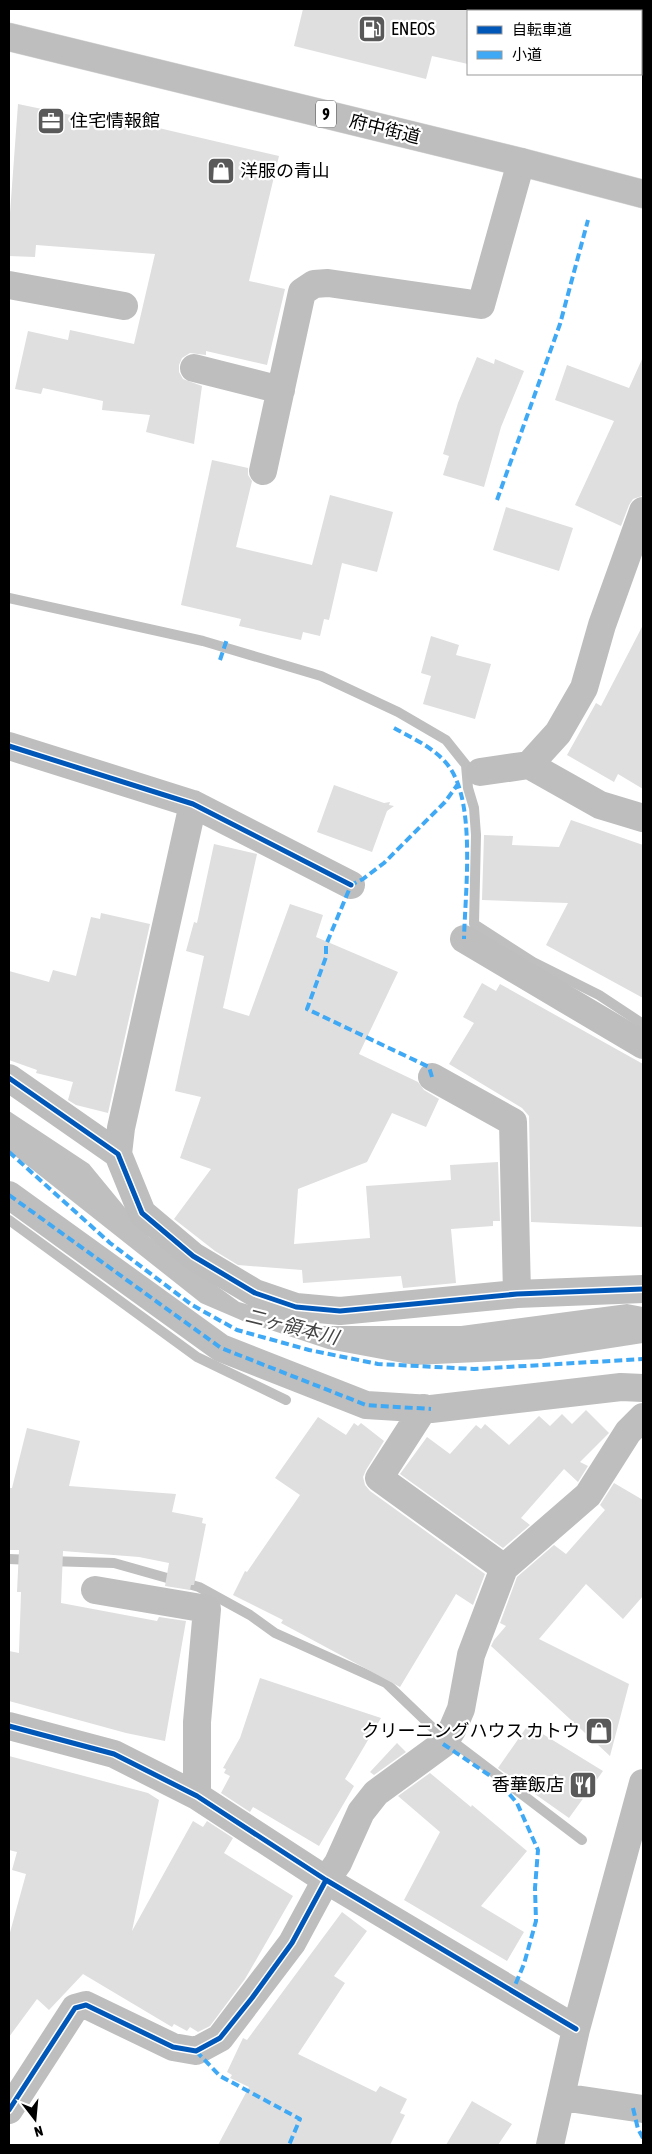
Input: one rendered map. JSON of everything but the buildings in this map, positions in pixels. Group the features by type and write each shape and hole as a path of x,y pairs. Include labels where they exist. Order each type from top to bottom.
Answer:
{"street":[{"name":"府中街道","path":"9,37 521,162 643,194"},
{"path":"263,471 302,292 314,284 328,283 481,305 521,162"},
{"path":"9,285 124,306"},
{"path":"194,368 281,390"},
{"path":"480,772 529,764 558,733 584,688 602,625 643,511"},
{"path":"9,746 192,804 351,885"},
{"path":"529,764 600,805 643,818"},
{"path":"192,804 123,1118 118,1154 142,1213 192,1256 256,1293 296,1306 340,1311 517,1294 643,1289"},
{"path":"464,939 643,1045"},
{"path":"432,1077 513,1122 517,1294"},
{"path":"9,1078 118,1154"},
{"path":"9,1195 222,1348 366,1404 427,1409 621,1387 643,1388"},
{"path":"427,1409 379,1478 504,1568"},
{"path":"9,2110 75,2008 86,2005 173,2047 196,2051 220,2038 292,1943 326,1880 338,1862 361,1812 376,1794 443,1744 452,1730 460,1709 471,1655 504,1568 588,1495 628,1432 643,1417"},
{"path":"95,1590 207,1609 197,1722 197,1796"},
{"path":"9,1726 114,1754 197,1796 326,1880 576,2029"},
{"path":"550,2145 576,2029 643,1787"},
{"path":"562,2097 643,2109"}],"water":[{"name":"二ヶ領本川","path":"9,1111 89,1164 149,1237 239,1302 320,1326 461,1326 627,1304 643,1307 643,1343 540,1359 414,1365 328,1349 243,1321 201,1303 9,1151"}],"waterway":[{"path":"9,598 203,641 321,676 398,712 446,740 466,765 468,788 474,808 476,835 474,924 533,962 599,995 643,1024"},
{"path":"9,1220 197,1357 286,1400"},
{"path":"9,1559 32,1560"},
{"path":"49,1561 114,1563 199,1587 250,1615 275,1633 386,1683 433,1728"},
{"path":"456,1744 582,1840"}],"marked path":[{"path":"497,500 560,324 588,220"},
{"path":"220,660 227,639"},
{"path":"394,728 439,755 450,768 458,784 463,804 467,851 464,939"},
{"path":"432,1077 429,1067 307,1009 326,957 326,945 351,885 363,879 384,863 445,802 458,784"},
{"path":"9,1152 110,1243 192,1305 237,1330 309,1350 378,1364 474,1369 643,1359"},
{"path":"9,1195 221,1348 366,1405 431,1409"},
{"path":"443,1744 498,1781 517,1803 538,1850 535,1888 536,1921 524,1964 513,1990"},
{"path":"196,2051 220,2076 300,2119 289,2145"},
{"path":"633,2108 638,2129 643,2138"}],"cycle path":[{"path":"9,746 193,804 351,885"},
{"path":"9,1078 118,1154 142,1213 193,1256 255,1293 296,1307 340,1311 517,1294 643,1289"},
{"path":"9,1726 114,1754 197,1796 326,1880 576,2029"},
{"path":"9,2110 75,2008 86,2005 173,2047 196,2051 220,2038 292,1943 326,1880"}],"place":[{"name":"ENEOS","path":"372,29"},
{"name":"住宅情報館","path":"51,121"},
{"name":"洋服の青山","path":"221,171"},
{"name":"クリーニングハウス カトウ","path":"599,1731"},
{"name":"香華飯店","path":"583,1785"}]}
